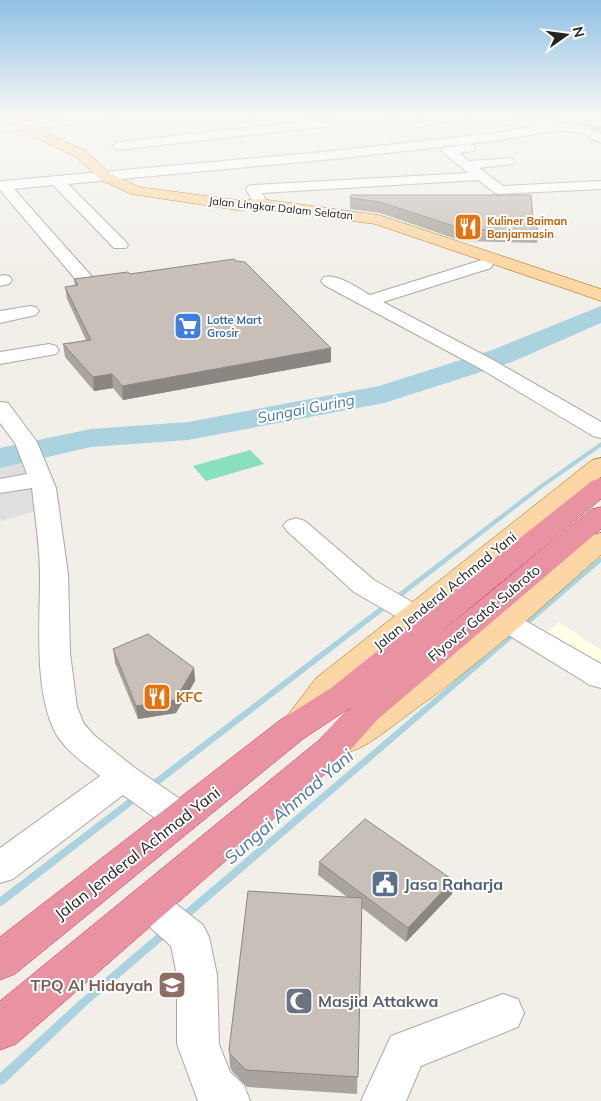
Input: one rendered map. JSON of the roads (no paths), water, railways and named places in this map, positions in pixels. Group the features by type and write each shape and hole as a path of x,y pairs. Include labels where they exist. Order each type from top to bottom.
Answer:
{"highway":[{"name":"Flyover Gatot Subroto","path":"354,704 601,486"},
{"name":"Flyover Gatot Subroto","path":"354,704 601,515"},
{"name":"Jalan Jenderal Achmad Yani","path":"0,961 170,811 297,725 354,704"},
{"path":"0,1028 166,918 330,750 354,704"}],"main road":[{"name":"Jalan Lingkar Dalam Selatan","path":"96,166 105,176 122,186 136,190 238,205 358,216 379,220 601,295"},
{"name":"Jalan Lingkar Dalam Selatan","path":"259,206 364,224 601,304"},
{"name":"Jalan Jenderal Achmad Yani","path":"297,725 327,686 601,465"},
{"path":"330,750 380,720 511,625 601,541"}],"street":[{"path":"2,186 209,166"},
{"path":"469,166 495,188 502,190 601,185"},
{"path":"556,174 572,186"},
{"path":"259,206 252,189 481,176"},
{"path":"56,180 120,245"},
{"path":"2,186 89,284"},
{"path":"368,301 485,264"},
{"path":"330,281 488,365 601,431"},
{"path":"0,317 30,311"},
{"path":"0,358 49,350"},
{"path":"0,408 33,460 44,488 54,574 55,652 62,707 70,730 83,744 127,780 170,811"},
{"path":"0,486 33,460"},
{"path":"296,526 364,586 414,615"},
{"path":"511,625 601,678"},
{"path":"0,868 127,780"},
{"path":"166,918 189,937 197,975 198,1044 214,1087 228,1101"},
{"path":"382,1101 406,1051 502,1013"}],"waterway":[{"name":"Sungai Guring","path":"0,458 91,438 188,431 384,394 502,356 601,314"},
{"name":"Sungai Ahmad Yani","path":"150,787 543,485 601,444"},
{"name":"Sungai Ahmad Yani","path":"182,918 601,559"},
{"name":"Sungai Ahmad Yani","path":"0,902 138,796"},
{"name":"Sungai Ahmad Yani","path":"0,1080 84,1002 167,931"}],"place":[{"name":"Kuliner Baiman Banjarmasin","path":"468,227"},
{"name":"Lotte Mart Grosir","path":"188,326"},
{"name":"KFC","path":"157,697"},
{"name":"Jasa Raharja","path":"385,884"},
{"name":"TPQ Al Hidayah","path":"172,985"},
{"name":"Masjid Attakwa","path":"299,1001"}]}
